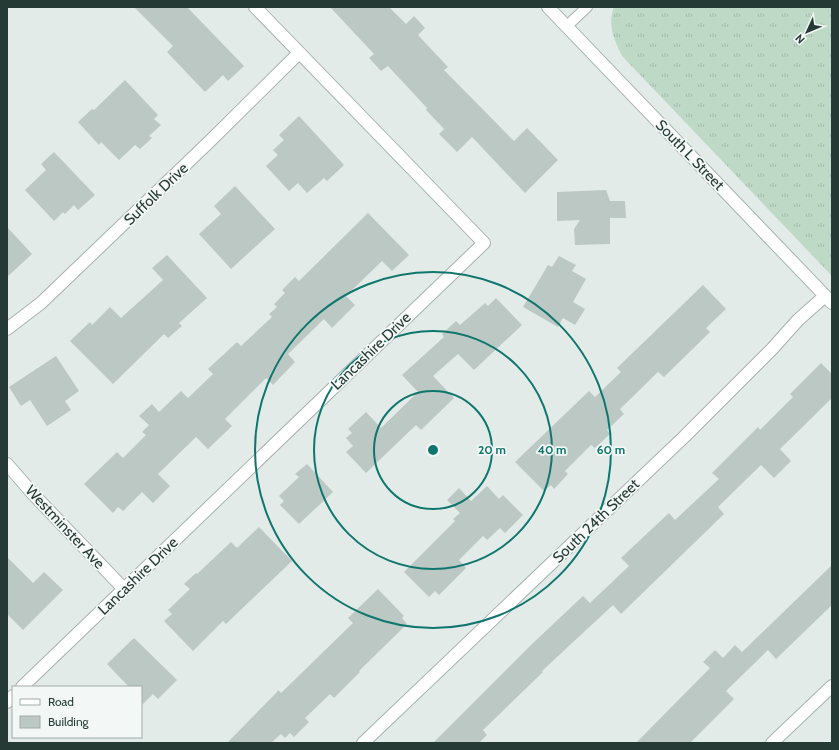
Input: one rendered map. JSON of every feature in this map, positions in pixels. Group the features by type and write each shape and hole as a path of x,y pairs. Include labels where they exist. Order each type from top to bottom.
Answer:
{"street":[{"name":"Lancashire Drive","path":"23,686 484,243 255,7"},
{"name":"South L Street","path":"548,7 829,299"},
{"name":"Suffolk Drive","path":"7,329 41,303 209,142 299,53"},
{"name":"South 24th Street","path":"363,743 682,439 772,349 798,320 829,299"},
{"name":"Westminster Ave","path":"7,464 33,494 124,589"},
{"path":"772,743 832,686"}],"lane":[{"path":"567,26 587,7"}],"green space":[{"path":"614,7 832,7 832,276 622,56 614,38 611,26"}],"building":[{"path":"134,7 187,7 244,66 228,81 223,75 205,92 167,52 173,46"},
{"path":"330,7 389,7 406,24 414,16 425,28 418,35 448,67 444,70 514,141 527,128 558,160 525,193 472,137 457,152 439,134 444,129 426,110 427,108 388,66 381,71 369,58 374,54"},
{"path":"125,80 158,115 154,119 161,125 149,136 152,138 140,149 135,145 119,160 101,142 99,145 78,122 92,109 94,110"},
{"path":"299,116 344,165 327,181 324,178 307,193 298,183 289,191 266,166 278,155 273,150 284,140 279,135"},
{"path":"54,152 95,195 78,210 74,205 65,214 63,212 54,221 25,190 46,170 41,164"},
{"path":"235,186 275,229 231,269 199,234 221,214 214,206"},
{"path":"606,190 610,201 625,201 626,218 610,218 610,244 575,245 574,229 580,220 557,221 557,192"},
{"path":"368,213 409,255 392,271 382,261 346,296 355,305 332,328 324,319 288,354 295,362 273,385 266,378 225,419 232,426 208,449 196,437 158,474 170,486 153,503 142,492 123,511 118,507 113,513 84,484 117,452 123,458 146,435 142,432 149,425 139,416 152,404 159,412 181,391 188,398 213,374 208,369 237,342 241,346 272,317 269,314 277,307 274,304 285,293 282,290 295,277 299,281"},
{"path":"7,227 32,254 7,277"},
{"path":"167,255 207,298 179,323 182,326 168,338 164,334 113,384 70,341 90,322 92,325 110,307 121,318 163,280 152,268"},
{"path":"559,256 576,265 572,271 586,279 573,302 585,309 575,325 563,318 558,327 523,307 548,265 552,267"},
{"path":"703,285 726,309 706,328 710,332 664,377 658,372 620,409 624,414 607,430 610,434 595,448 591,445 565,471 568,474 554,489 551,485 544,491 515,462 589,391 595,397 621,372 617,368"},
{"path":"496,298 522,325 474,370 458,354 433,376 454,398 421,430 416,425 366,473 346,452 353,446 346,438 352,433 348,429 366,412 381,428 418,392 402,375 444,337 442,334 456,321 460,325 485,303 488,306"},
{"path":"56,356 79,391 65,401 71,410 47,426 30,400 21,406 9,387"},
{"path":"821,363 832,374 832,398 780,449 791,461 774,478 761,465 718,507 724,514 621,614 613,605 542,671 543,672 483,730 487,735 479,743 433,743 533,643 583,596 590,603 629,566 621,558 669,513 675,520 719,479 712,473 758,427 760,430 793,397 790,394"},
{"path":"307,464 333,492 299,524 280,505 284,501 279,496 299,477 295,474"},
{"path":"487,486 499,499 503,495 523,515 505,533 500,528 487,540 483,536 459,560 466,568 439,595 435,591 429,597 404,572 455,521 453,519 460,513 447,500 459,488 471,501"},
{"path":"259,527 292,561 226,624 223,621 193,651 164,621 172,614 168,610 190,589 184,584 196,573 197,574 231,542 237,548"},
{"path":"7,557 33,583 44,572 63,590 23,630 7,614"},
{"path":"832,565 832,605 776,659 768,650 726,691 734,699 690,743 636,743 710,668 703,662 715,650 723,658 735,645 742,652"},
{"path":"378,589 404,616 402,618 407,624 359,671 360,672 334,698 330,694 305,718 309,722 294,737 290,733 285,738 281,734 271,743 227,743 278,690 281,693 353,623 348,618"},
{"path":"134,638 177,680 158,699 153,694 142,705 142,686 128,686 107,664"}]}
